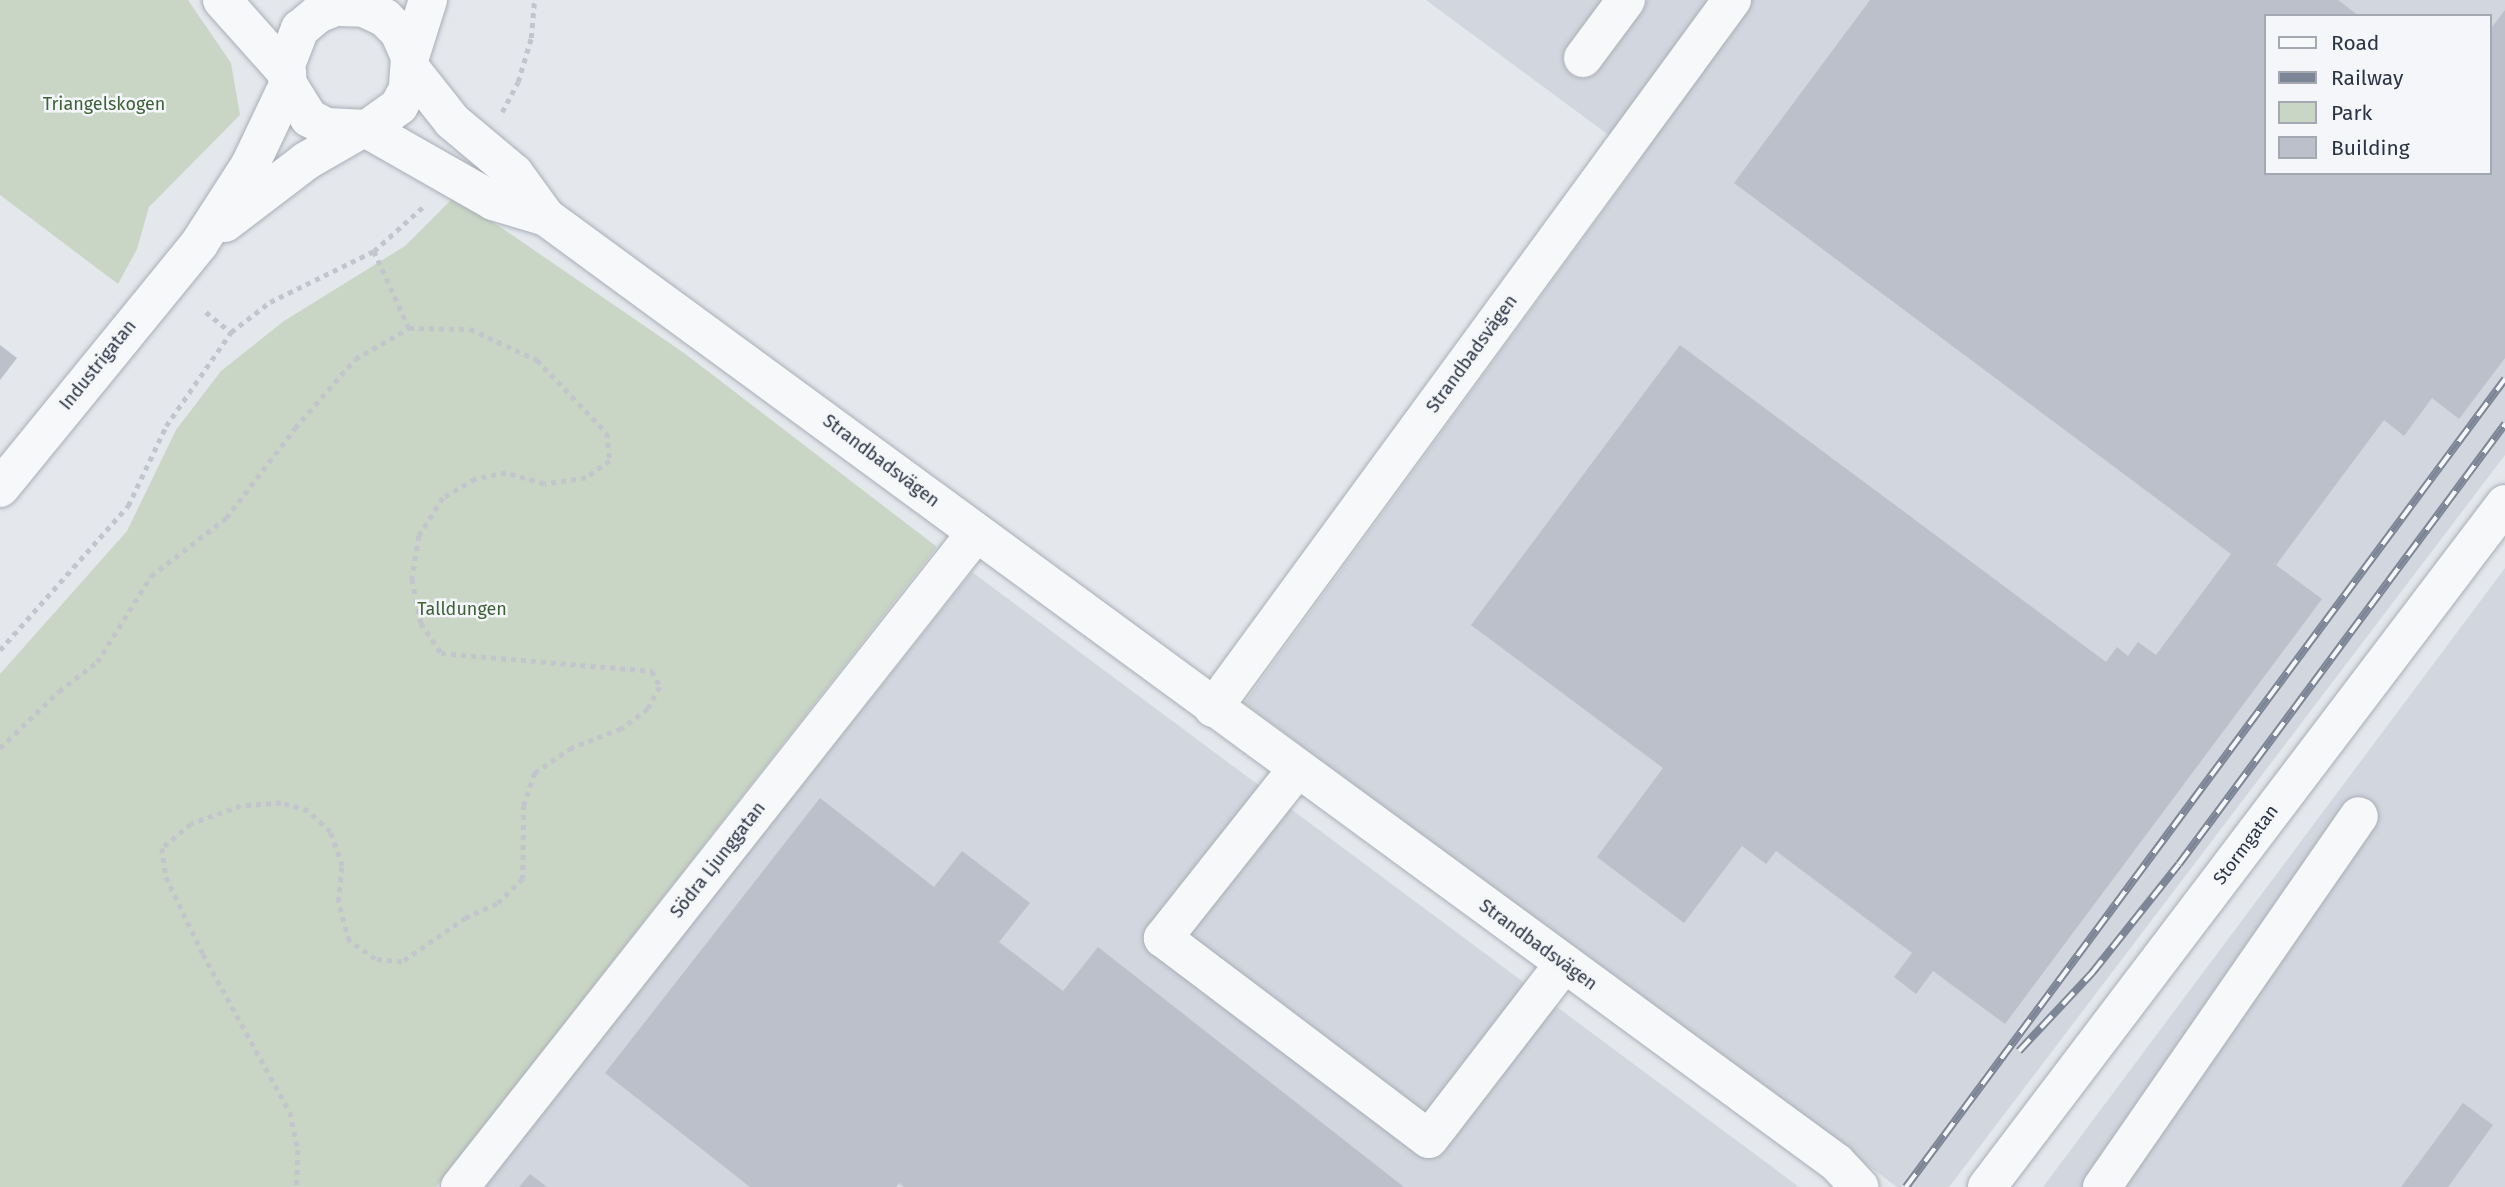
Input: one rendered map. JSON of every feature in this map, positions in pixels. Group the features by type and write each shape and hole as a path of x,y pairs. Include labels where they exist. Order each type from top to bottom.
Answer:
{"street":[{"name":"Strandbadsvägen","path":"222,0 288,79 309,118 326,127 363,130 452,175 493,201 546,217"},
{"path":"363,130 399,106 428,0"},
{"path":"1583,58 1626,0"},
{"name":"Strandbadsvägen","path":"1213,708 1731,0"},
{"name":"Strandbadsvägen","path":"288,79 290,46 300,29 318,14 335,4 364,8 385,18 399,32 411,63 440,109 514,173 546,217 1837,1163 1859,1187"},
{"name":"Industrigatan","path":"0,488 199,244 250,165 288,79"},
{"name":"Industrigatan","path":"199,244 306,161 363,130"},
{"name":"Stormgatan","path":"1987,1187 2505,504"},
{"name":"Södra Ljunggatan","path":"460,1187 976,533"},
{"path":"1297,769 1163,938 1429,1139 1564,964"},
{"path":"2102,1187 2359,816"}],"path":[{"path":"480,142 519,82 531,38 534,0"},
{"path":"0,650 128,506 166,426 231,332 270,302 374,251 403,230 452,175"},
{"path":"374,251 409,328"},
{"path":"206,312 231,332"},
{"path":"0,748 59,691 97,662 151,576 226,519 295,428 355,359 409,328 470,329 537,360 607,433 610,460 586,478 544,484 506,473 475,479 443,498 419,536 412,579 421,623 441,653 652,671 660,687 648,709 621,729 572,748 536,773 524,806 523,879 498,904 466,918 402,962 375,960 349,941 338,902 342,866 330,832 308,811 281,803 241,806 191,824 162,848 166,877 203,954 290,1112 298,1150 297,1187"}],"shaded area":[{"path":"1426,0 2505,0 2505,455 1949,1187 1897,1187 1244,703 1641,159"},
{"path":"2505,568 2505,1187 2043,1187"},
{"path":"972,572 1799,1187 481,1187"}],"green space":[{"name":"Triangelskogen","path":"0,0 188,0 231,63 240,115 149,207 137,249 118,284 0,195"},
{"name":"Talldungen","path":"455,196 684,353 937,547 436,1187 0,1187 0,674 127,531 176,430 221,371 284,321 405,246"}],"building":[{"path":"1870,0 2338,0 2356,14 2264,14 2264,175 2491,175 2491,28 2505,10 2505,358 2459,419 2432,398 2404,436 2384,420 2276,565 2322,599 2005,1024 1933,971 1916,994 1894,977 1912,953 1776,851 1766,864 1742,846 1684,923 1597,857 1663,768 1471,625 1680,345 2106,662 2117,647 2128,656 2138,642 2156,655 2231,554 1734,183"},
{"path":"0,345 17,358 0,380"},
{"path":"820,798 934,887 962,851 1030,903 999,942 1063,991 1098,947 1404,1187 904,1187 899,1183 896,1187 750,1187 605,1073"},
{"path":"2463,1103 2493,1125 2448,1187 2401,1187"},
{"path":"530,1174 547,1187 519,1187"}],"railway":[{"path":"1906,1187 2505,379"},
{"path":"2019,1051 2092,973 2179,864 2505,424"}]}
